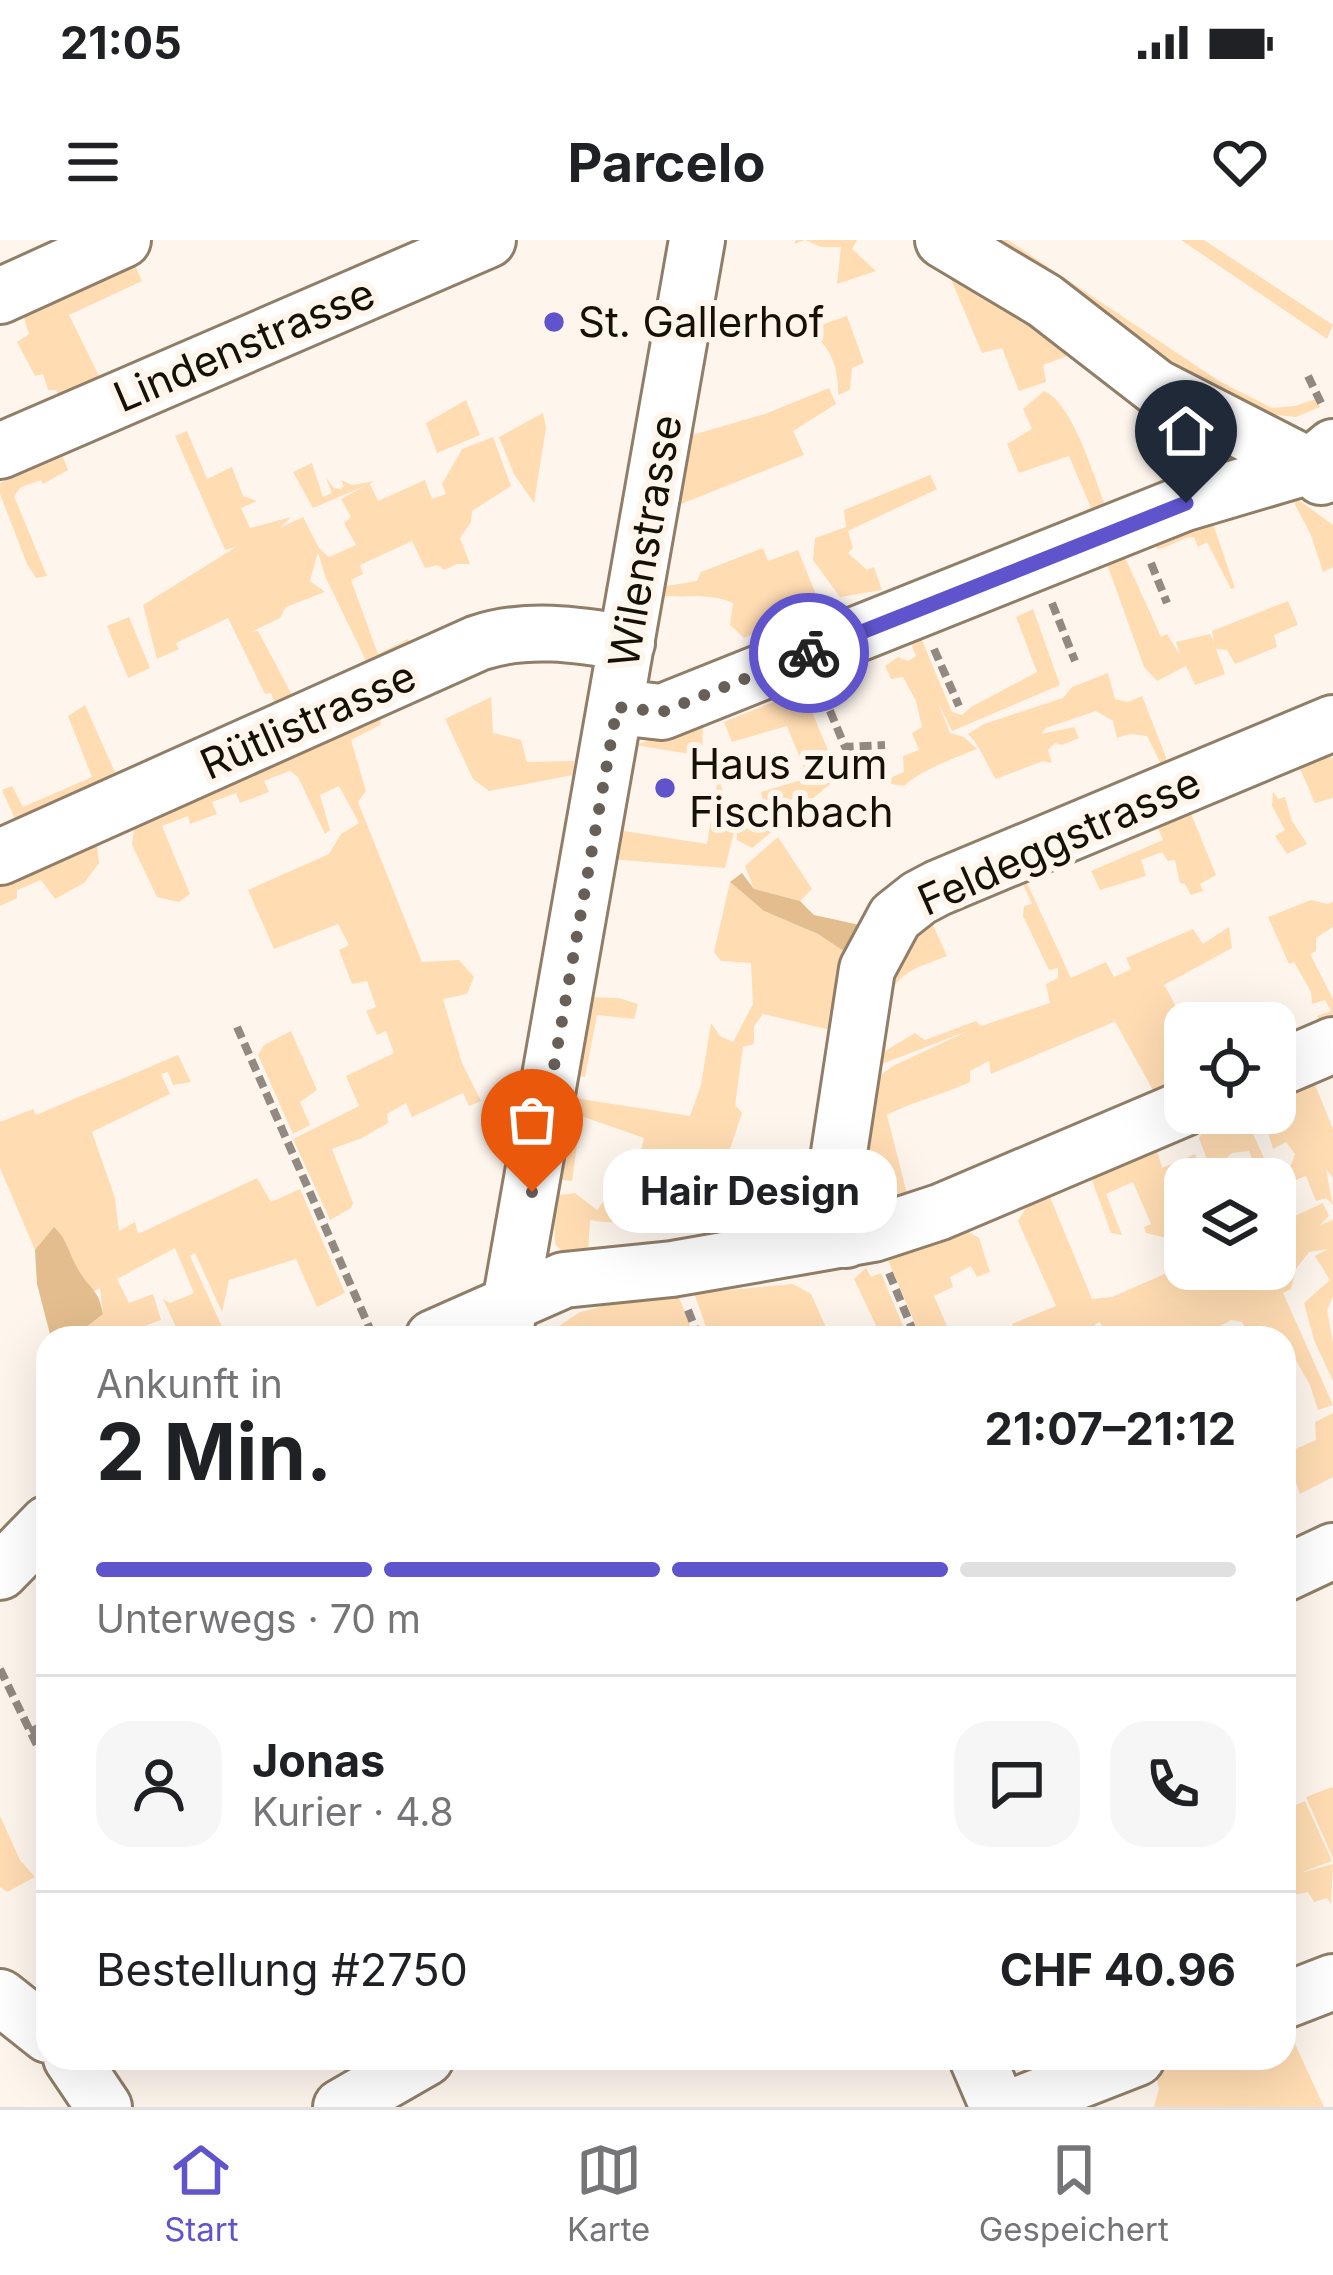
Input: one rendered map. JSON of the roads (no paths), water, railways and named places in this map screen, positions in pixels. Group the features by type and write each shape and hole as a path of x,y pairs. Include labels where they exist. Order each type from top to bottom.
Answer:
{"street":[{"path":"0,296 123,240"},
{"name":"Lindenstrasse","path":"0,451 488,240"},
{"name":"Wilenstrasse","path":"508,1319 697,240"},
{"path":"943,240 1045,301 1156,387 1324,449"},
{"path":"617,707 662,712 1324,449"},
{"name":"Rütlistrasse","path":"0,857 478,643 508,633 580,635 627,643"},
{"name":"Feldeggstrasse","path":"864,1248 836,1179 863,993 873,952 895,917 938,888 1333,723"},
{"path":"1296,1061 1333,1045"},
{"path":"508,1319 564,1280 864,1248 1164,1117"},
{"path":"0,1573 36,1536"},
{"path":"1296,1568 1333,1551"},
{"path":"1296,1996 1333,1982"},
{"path":"0,1996 36,2025"},
{"path":"79,2070 104,2107"},
{"path":"982,2070 998,2107"},
{"path":"1012,2107 1106,2070"}],"place":[{"name":"St. Gallerhof","path":"554,322"},
{"name":"Haus zum Fischbach","path":"665,788"},
{"name":"Hair Design","path":"532,1192"}]}
